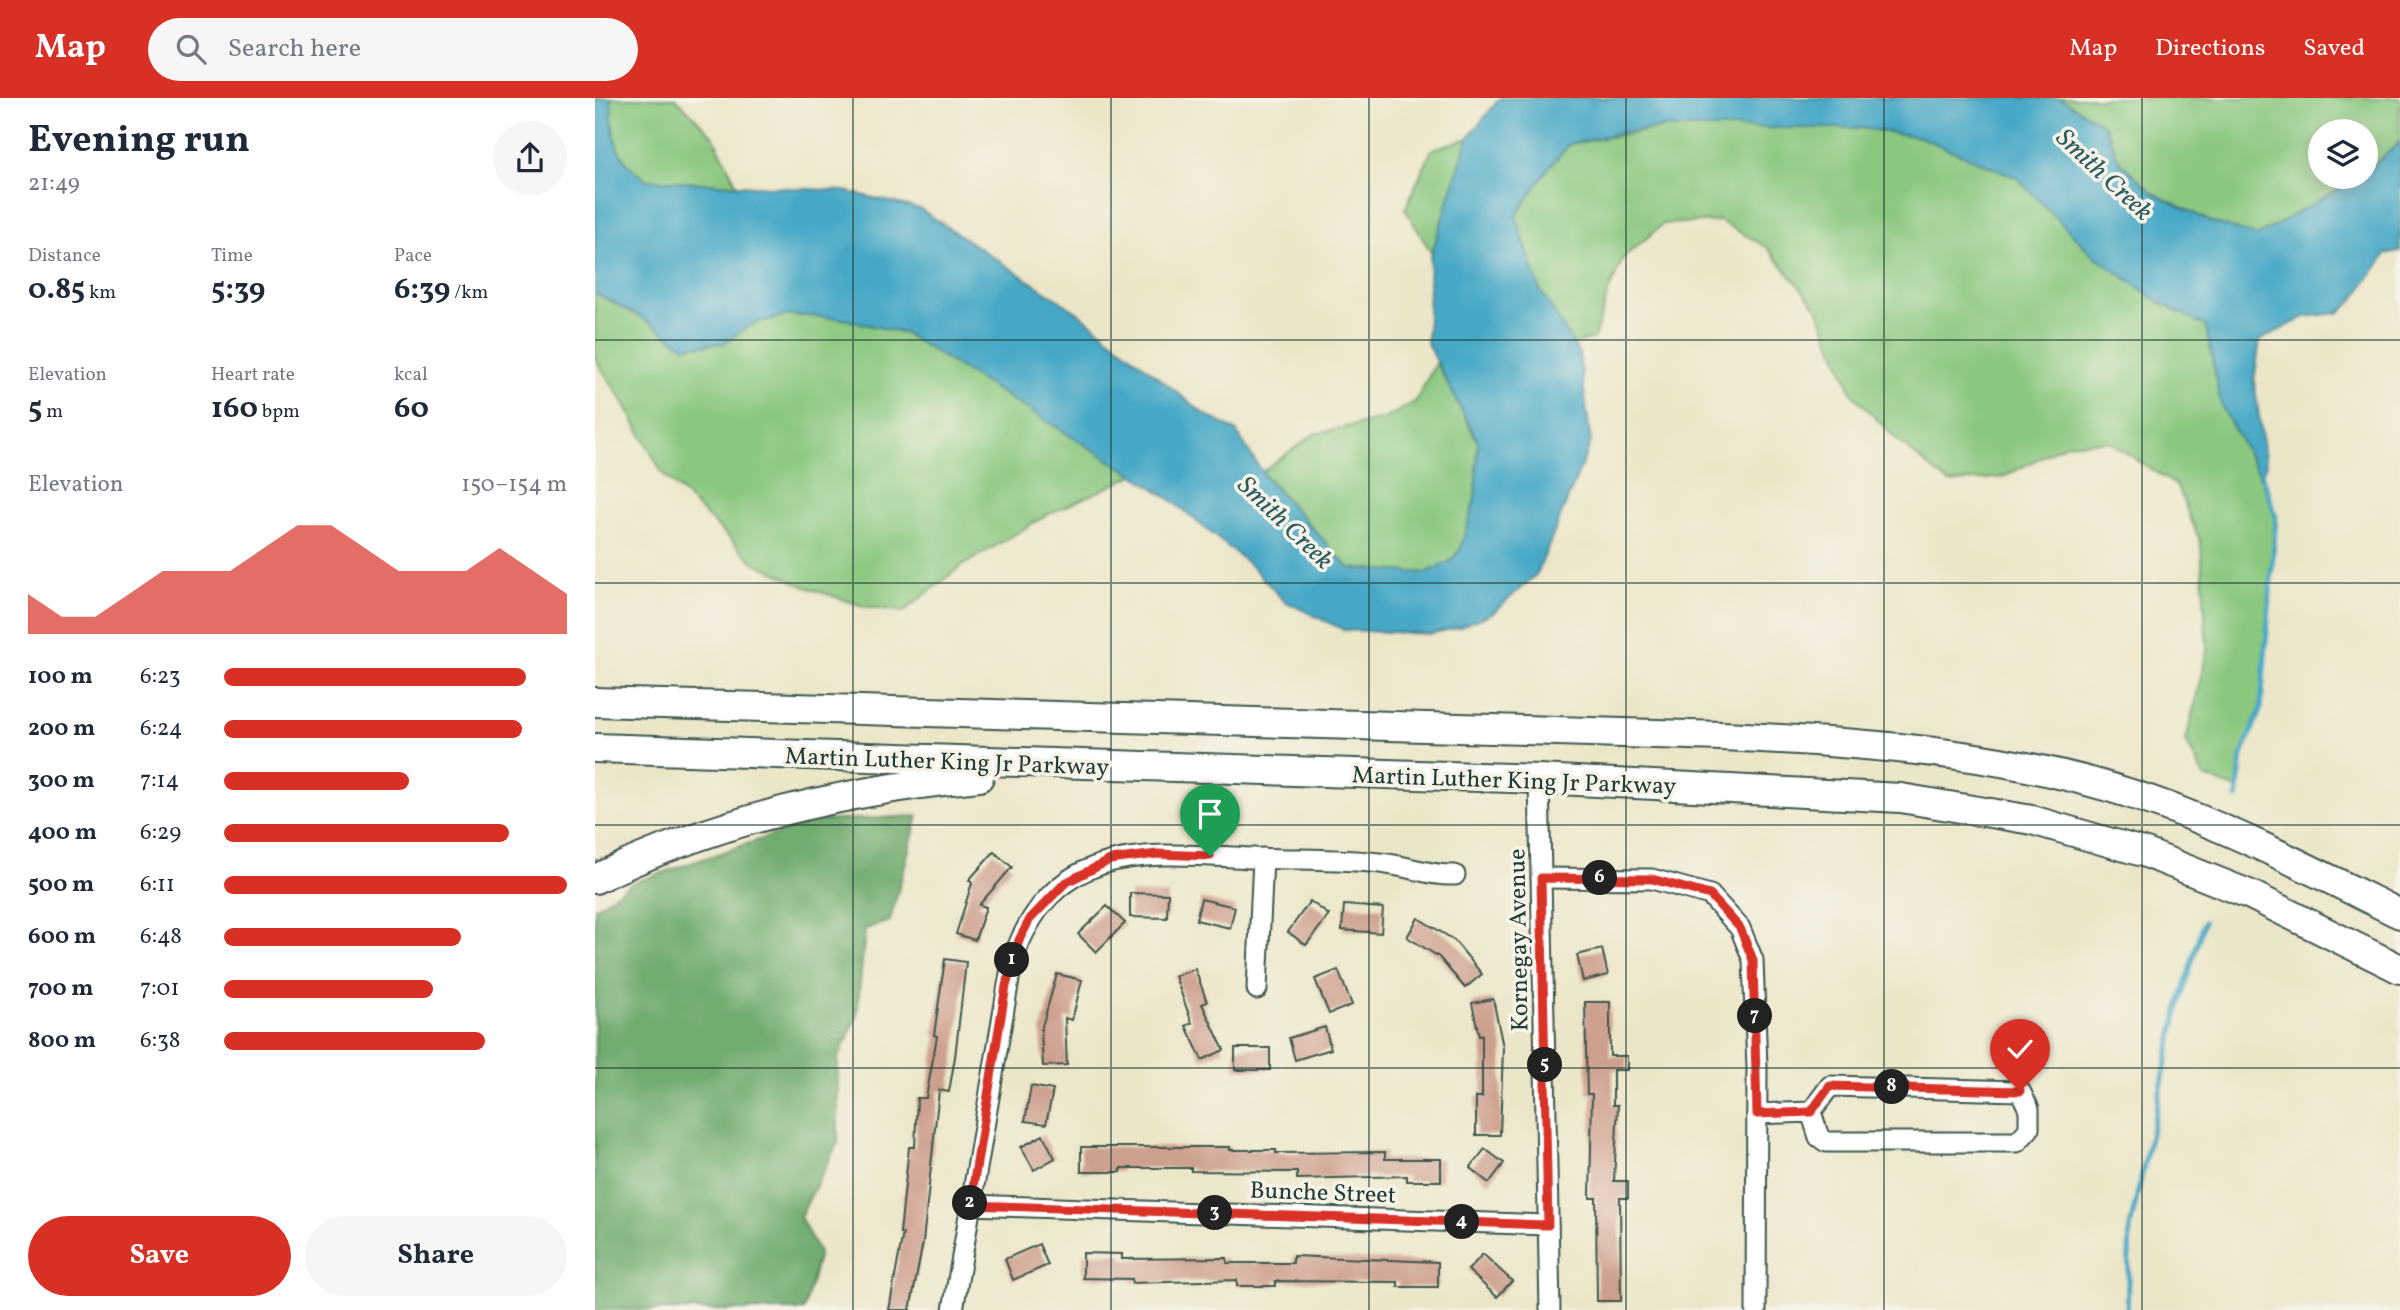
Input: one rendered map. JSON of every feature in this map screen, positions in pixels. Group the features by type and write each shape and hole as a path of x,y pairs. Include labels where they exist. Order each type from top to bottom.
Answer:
{"highway":[{"name":"Martin Luther King Jr Parkway","path":"595,702 1599,732 1886,745 1943,752 2046,772 2182,812 2400,914"},
{"name":"Martin Luther King Jr Parkway","path":"595,748 1539,779 1771,789 1901,798 2032,820 2134,849 2201,874 2305,920 2400,969"},
{"path":"595,879 681,841 791,806 906,784 1090,766"}],"street":[{"name":"Kornegay Avenue","path":"1539,779 1550,1310"},
{"path":"953,1310 1012,962 1019,940 1045,901 1086,871 1131,855 1364,862 1428,874 1455,874"},
{"path":"1257,989 1263,858"},
{"path":"1541,878 1652,879 1710,895 1740,928 1753,960 1757,1114 1756,1310"},
{"path":"1830,1086 1985,1088 2020,1091 2029,1109 2029,1129 2017,1142 1826,1143 1819,1137 1811,1112 1830,1086"},
{"path":"1757,1114 1811,1112"},
{"name":"Bunche Street","path":"970,1205 1548,1225"}],"green space":[{"path":"611,98 676,98 713,136 737,185 647,180 627,163 617,145"},
{"path":"2060,98 2400,98 2400,142 2378,161 2378,119 2308,119 2308,189 2339,189 2257,236 2209,221 2153,193 2120,162 2104,125"},
{"path":"1663,128 1862,128 1920,137 2016,177 2092,254 2159,302 2206,326 2221,405 2261,478 2276,517 2261,708 2242,755 2237,789 2204,777 2186,741 2207,651 2201,543 2177,486 2108,441 2066,444 2003,477 1949,483 1898,441 1853,395 1817,308 1768,248 1720,221 1663,224 1624,257 1609,290 1594,338 1573,344 1540,290 1516,216 1549,167 1570,144"},
{"path":"1468,138 1432,254 1405,209 1432,149"},
{"path":"595,293 641,317 685,347 724,343 755,323 790,315 838,318 904,333 1134,475 1047,515 960,567 903,612 863,606 806,587 755,563 662,473 623,401 595,359"},
{"path":"1436,362 1478,442 1475,499 1460,550 1451,561 1426,573 1349,568 1262,472 1314,434 1384,419 1416,401"},
{"path":"918,816 890,921 865,929 857,1016 838,1058 838,1142 800,1217 819,1253 804,1310 595,1310 595,908 630,884 814,821"}],"water":[{"name":"Smith Creek","path":"595,98 611,98 617,145 627,163 647,180 845,191 920,209 1077,312 1203,413 1236,431 1266,478 1349,568 1426,573 1451,561 1460,550 1475,499 1478,442 1427,343 1430,258 1468,138 1500,98 2060,98 2104,125 2120,162 2153,193 2209,221 2257,236 2339,189 2378,189 2378,161 2400,142 2400,251 2386,254 2352,302 2338,313 2305,317 2260,340 2254,381 2266,466 2261,478 2221,405 2206,326 2159,302 2092,254 2016,177 1920,137 1862,128 1663,128 1626,132 1570,144 1549,167 1516,216 1540,290 1579,353 1591,442 1537,574 1493,613 1460,627 1430,634 1344,630 1284,601 1250,565 1167,497 904,333 838,318 790,315 755,323 724,343 685,347 641,317 595,293"}],"building":[{"path":"994,852 1012,867 979,905 986,907 975,940 956,934 972,883 969,880"},
{"path":"1130,893 1168,894 1167,918 1130,917"},
{"path":"1201,899 1235,907 1230,928 1196,920"},
{"path":"1310,901 1329,915 1306,945 1288,932"},
{"path":"1344,905 1383,908 1381,933 1342,930"},
{"path":"1107,906 1125,923 1096,952 1078,934"},
{"path":"1418,918 1454,940 1482,974 1465,988 1439,957 1407,937"},
{"path":"1602,949 1608,975 1583,981 1577,955"},
{"path":"945,959 966,962 955,1057 949,1092 939,1090 923,1242 910,1310 889,1310 903,1233 900,1233 909,1147 915,1147 917,1098 926,1098 937,1036 934,1035"},
{"path":"1195,969 1207,1002 1202,1004 1224,1050 1202,1060 1186,1026 1192,1023 1175,976"},
{"path":"1338,970 1352,1005 1329,1014 1315,979"},
{"path":"1057,974 1082,980 1072,1020 1065,1018 1067,1065 1043,1066 1041,1030"},
{"path":"1493,999 1503,1047 1500,1135 1476,1135 1476,1097 1482,1097 1482,1035 1479,1036 1472,1003"},
{"path":"1585,1002 1610,1002 1610,1056 1627,1056 1627,1070 1613,1070 1613,1105 1618,1105 1614,1181 1628,1181 1628,1198 1620,1198 1621,1301 1597,1301 1596,1198 1590,1198 1592,1094 1587,1094"},
{"path":"1325,1027 1331,1049 1295,1060 1289,1038"},
{"path":"1235,1048 1270,1048 1270,1070 1235,1070"},
{"path":"1031,1086 1053,1090 1046,1124 1025,1121"},
{"path":"1043,1135 1055,1158 1034,1170 1021,1147"},
{"path":"1081,1147 1230,1147 1230,1150 1276,1150 1276,1153 1385,1152 1385,1159 1441,1159 1441,1181 1407,1181 1407,1176 1297,1179 1297,1172 1191,1171 1191,1168 1121,1168 1121,1172 1081,1172"},
{"path":"1485,1149 1504,1163 1489,1183 1470,1168"},
{"path":"1039,1244 1048,1265 1013,1280 1005,1259"},
{"path":"1083,1253 1122,1254 1122,1259 1227,1258 1227,1263 1293,1263 1293,1256 1438,1262 1438,1287 1398,1287 1398,1282 1275,1281 1275,1286 1237,1286 1237,1280 1132,1283 1132,1279 1083,1278"},
{"path":"1483,1254 1512,1281 1497,1297 1468,1270"}],"waterway":[{"path":"2237,798 2242,755 2261,708 2276,517 2261,472"},
{"path":"2127,1310 2130,1228 2180,1001 2204,922"}],"route":[{"path":"1210,856 1131,855 1110,860 1065,883 1030,919 1019,940 1006,986 970,1205 1548,1225 1541,878 1652,879 1710,895 1740,928 1753,960 1757,1114 1811,1112 1830,1086 2020,1091"}]}
